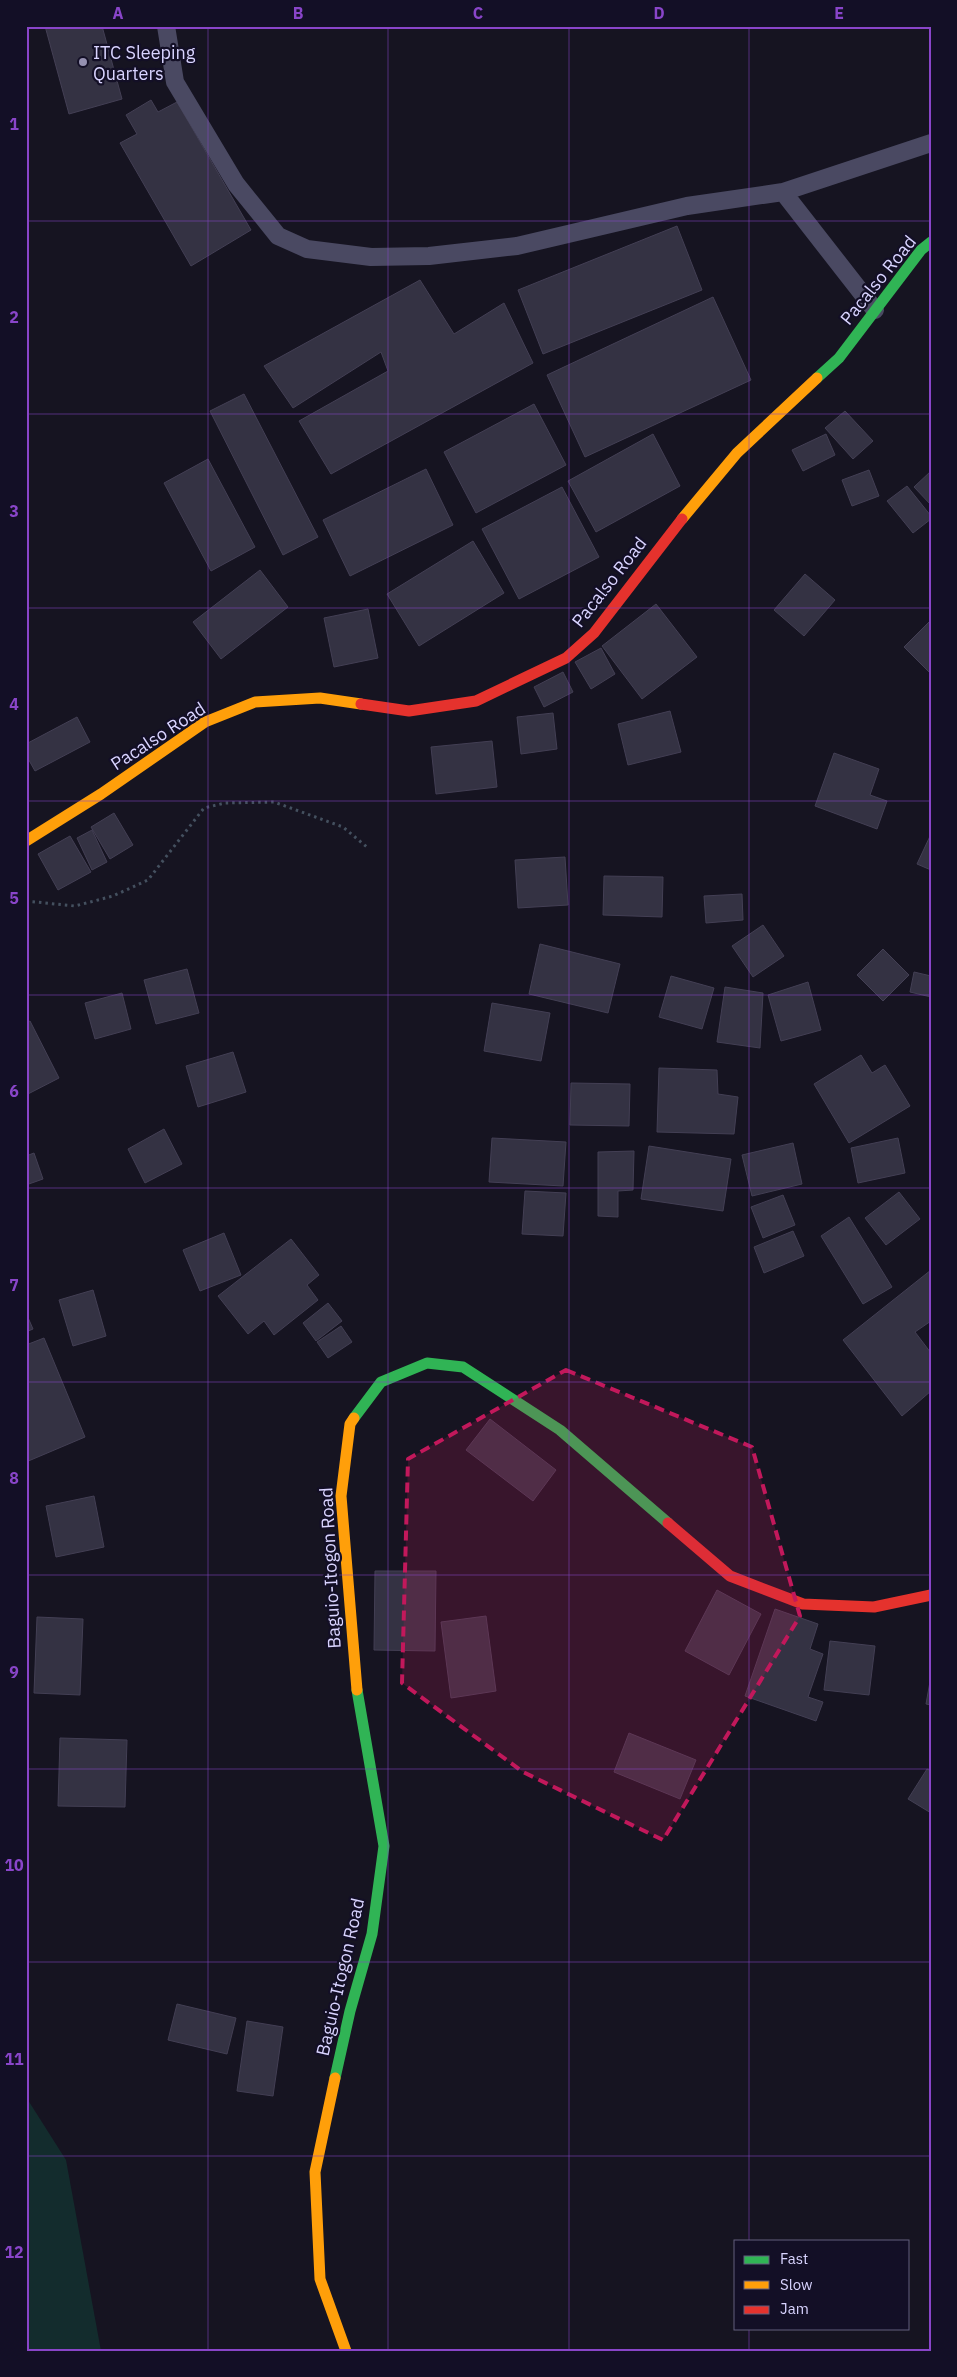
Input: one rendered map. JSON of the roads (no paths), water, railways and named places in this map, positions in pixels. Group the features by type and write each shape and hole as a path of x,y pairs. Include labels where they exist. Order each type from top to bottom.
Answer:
{"main road":[{"name":"Pacalso Road","path":"26,841 101,794 205,722 255,702 320,698 409,711 476,701 566,658 594,633 668,536 737,453 839,358 875,310 931,242"},
{"name":"Baguio-Itogon Road","path":"346,2351 320,2279 315,2172 350,2011 372,1934 384,1846 354,1672 340,1496 350,1424 381,1382 427,1363 463,1367 560,1430 730,1576 803,1604 874,1607 931,1595"}],"lane":[{"path":"166,26 175,82 236,184 278,236 307,250 371,257 391,257 430,256 518,246 687,206 783,192 931,142"},
{"path":"783,192 875,310"}],"place":[{"name":"ITC Sleeping Quarters","path":"83,62"}]}
